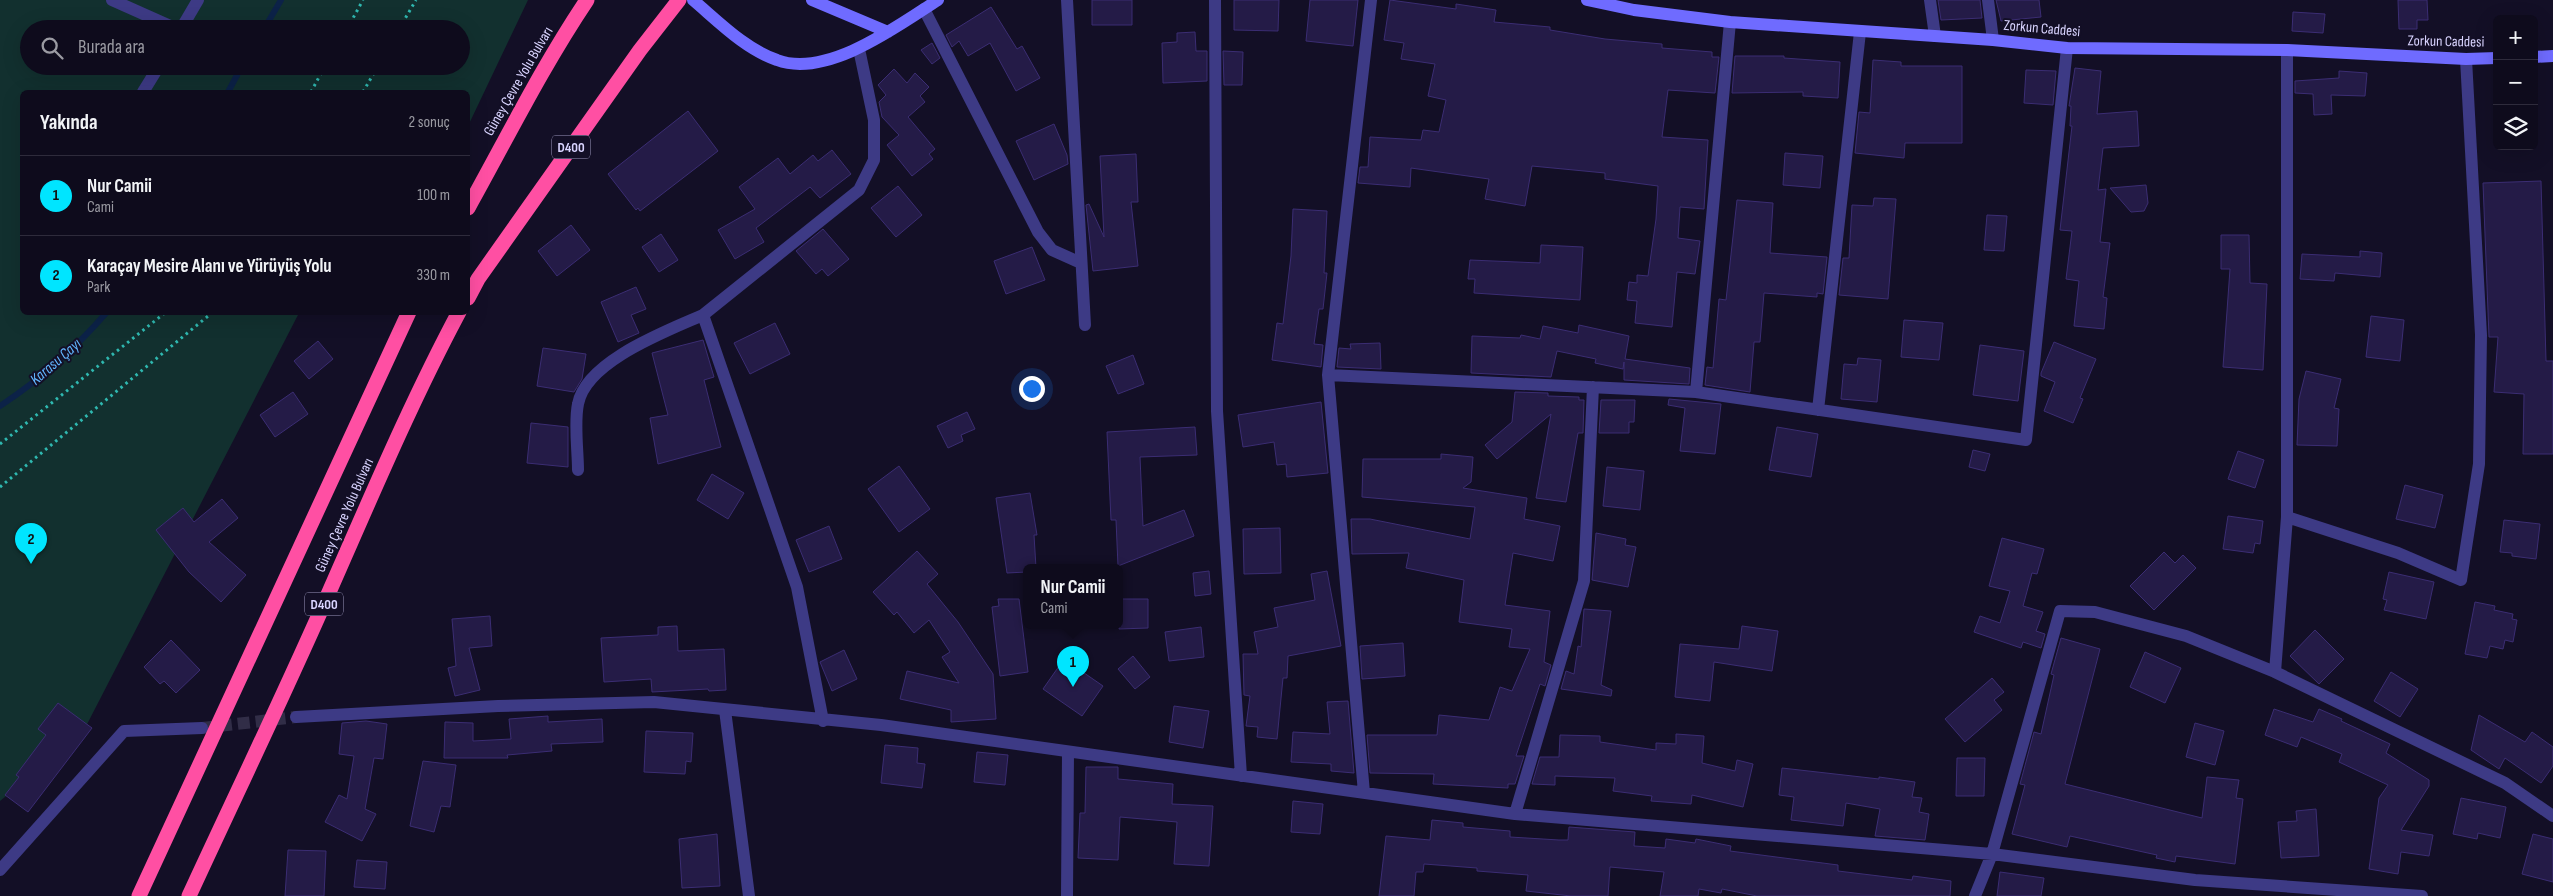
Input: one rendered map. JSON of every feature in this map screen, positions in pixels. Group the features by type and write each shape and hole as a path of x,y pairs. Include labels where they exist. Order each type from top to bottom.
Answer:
{"highway":[{"name":"Güney Çevre Yolu Bulvarı","path":"470,204 560,40 587,0"},
{"name":"D400","path":"470,294 478,279 629,66 679,0"},
{"name":"Güney Çevre Yolu Bulvarı","path":"139,896 408,315"},
{"name":"Güney Çevre Yolu Bulvarı","path":"189,896 329,592 380,474 436,356 458,315"}],"street":[{"path":"112,0 156,20"},
{"path":"186,20 198,0"},
{"path":"694,0 740,38 779,61 804,63 859,49 938,0"},
{"path":"812,0 888,32"},
{"path":"1067,0 1085,325"},
{"path":"1215,0 1218,411 1241,776"},
{"path":"1364,793 1328,375 1371,0"},
{"name":"Zorkun Caddesi","path":"1587,0 1634,10 1730,22 1993,40 2067,48 2287,50 2466,59 2493,58"},
{"path":"1930,0 1935,36"},
{"path":"1988,0 1993,40"},
{"path":"924,9 1038,232 1052,250 1082,263"},
{"path":"1696,392 1730,22"},
{"path":"1818,410 1860,32"},
{"path":"1328,375 1696,392 2026,440 2067,48"},
{"path":"578,470 578,404 588,385 607,363 649,339 703,315 859,190 874,160 874,120 859,49"},
{"path":"2275,672 2287,518 2287,50"},
{"path":"2538,57 2553,56"},
{"path":"2287,518 2398,553 2461,580 2479,464 2481,336 2466,59"},
{"path":"144,90 153,75"},
{"path":"703,315 797,587 823,721"},
{"path":"1515,814 1584,582 1593,387"},
{"path":"1975,896 1992,854 2060,611 2095,612 2186,636 2275,672 2505,783 2553,816"},
{"path":"296,717 498,706 644,703 881,725 1515,814 1992,854 2195,880 2422,896"},
{"path":"725,710 749,896"},
{"path":"0,870 124,731 202,728"},
{"path":"1067,896 1068,752"}],"path":[{"path":"351,20 363,0"},
{"path":"404,20 416,0"},
{"path":"312,90 321,75"},
{"path":"364,90 373,75"},
{"path":"0,444 162,315"},
{"path":"0,487 209,315"}],"green space":[{"path":"0,0 528,0 470,122 470,90 20,90 20,315 298,315 82,734 0,801"}],"building":[{"path":"1092,0 1132,0 1132,25 1092,25"},
{"path":"1234,0 1279,0 1278,31 1234,30"},
{"path":"1310,0 1358,0 1353,46 1306,41"},
{"path":"1390,0 1456,9 1456,4 1496,10 1494,22 1550,27 1550,30 1605,39 1662,44 1662,48 1712,52 1712,57 1719,57 1715,93 1668,90 1662,137 1708,140 1704,209 1680,207 1678,238 1700,241 1695,274 1677,272 1672,327 1635,323 1637,301 1627,300 1629,282 1637,283 1637,275 1648,276 1656,219 1658,186 1605,179 1605,173 1532,166 1525,206 1485,199 1489,179 1411,168 1410,187 1358,183 1360,167 1368,167 1370,137 1421,140 1423,130 1439,132 1446,100 1428,96 1435,64 1401,59 1404,43 1384,40"},
{"path":"1938,0 1980,0 1982,18 1941,20"},
{"path":"1996,0 2039,0 2041,17 2001,21"},
{"path":"2398,0 2427,0 2428,20 2417,20 2417,29 2399,29"},
{"path":"991,7 1017,49 1022,46 1040,78 1016,91 990,43 968,56 959,41 952,47 946,35"},
{"path":"2293,12 2325,14 2323,33 2292,31"},
{"path":"1195,32 1196,51 1207,51 1207,81 1163,83 1162,43 1177,42 1177,33"},
{"path":"932,43 940,58 932,64 921,50"},
{"path":"1223,51 1243,52 1242,85 1224,85"},
{"path":"1735,56 1784,56 1784,58 1840,62 1838,98 1803,96 1803,92 1732,93"},
{"path":"1873,60 1901,62 1901,66 1962,66 1962,143 1905,143 1904,158 1855,153 1859,112 1870,113"},
{"path":"2075,68 2101,71 2097,114 2137,111 2139,146 2103,148 2098,190 2106,189 2100,242 2110,243 2103,297 2107,298 2104,329 2074,326 2079,281 2066,279 2072,231 2060,230 2072,126 2070,126 2071,106 2069,106"},
{"path":"894,69 907,83 915,73 929,87 920,96 925,102 908,117 935,149 929,154 933,159 912,176 887,145 899,135 882,117 879,102 886,95 878,85"},
{"path":"2026,70 2056,71 2053,105 2024,103"},
{"path":"2339,71 2367,73 2365,96 2331,95 2332,114 2314,115 2313,94 2295,93 2295,81 2339,78"},
{"path":"688,111 718,151 640,211 638,208 636,210 608,174"},
{"path":"1054,124 1067,155 1068,164 1034,180 1016,141"},
{"path":"832,150 851,174 820,198 810,187 756,228 764,242 735,259 718,230 755,209 739,187 778,158 790,174 813,155 818,161"},
{"path":"1785,153 1823,156 1820,188 1783,185"},
{"path":"1136,154 1138,202 1131,202 1138,266 1093,271 1086,205 1089,204 1104,237 1100,156"},
{"path":"2541,181 2546,361 2553,361 2553,454 2523,454 2524,394 2494,392 2498,337 2489,337 2483,183"},
{"path":"2146,185 2148,203 2144,211 2131,212 2110,188"},
{"path":"898,186 922,215 896,237 871,208"},
{"path":"1874,198 1896,199 1888,299 1839,295 1843,258 1849,258 1852,205 1873,206"},
{"path":"1737,200 1773,203 1770,253 1827,257 1823,294 1817,293 1817,297 1764,293 1760,342 1754,342 1750,392 1705,385 1707,367 1713,368 1719,299 1726,300"},
{"path":"1293,209 1327,211 1324,273 1327,273 1323,309 1319,309 1314,344 1323,345 1321,367 1272,360 1277,323 1283,324 1291,256"},
{"path":"1987,215 2007,216 2004,251 1984,250"},
{"path":"571,225 590,250 557,276 538,251"},
{"path":"823,229 849,259 828,276 822,269 816,274 796,251"},
{"path":"661,234 678,260 659,272 642,247"},
{"path":"2221,235 2249,235 2250,283 2267,284 2263,370 2223,367 2230,269 2221,269"},
{"path":"1541,245 1583,247 1580,300 1474,293 1475,279 1468,279 1470,260 1540,263"},
{"path":"1032,247 1045,280 1006,294 994,261"},
{"path":"2360,251 2382,253 2380,277 2335,273 2334,281 2300,279 2302,254 2360,257"},
{"path":"636,287 646,309 631,315 639,333 618,342 601,302"},
{"path":"2371,316 2404,320 2400,361 2366,357"},
{"path":"1904,320 1943,323 1939,360 1901,357"},
{"path":"775,323 790,354 750,374 734,343"},
{"path":"1579,325 1629,336 1625,359 1690,368 1689,384 1624,380 1624,362 1623,369 1595,363 1596,359 1557,351 1551,377 1471,373 1472,336 1520,338 1521,335 1540,339 1543,326 1578,333"},
{"path":"703,340 714,377 704,380 721,447 658,464 650,418 668,415 652,353"},
{"path":"318,341 333,359 309,379 294,361"},
{"path":"2054,342 2096,359 2080,398 2083,399 2073,423 2044,411 2055,382 2041,376 2041,373"},
{"path":"1380,343 1381,369 1337,367 1339,348 1351,349 1350,344"},
{"path":"1980,345 2024,351 2018,401 1973,395"},
{"path":"543,348 586,354 582,379 574,392 537,386"},
{"path":"1133,355 1144,384 1118,394 1106,366"},
{"path":"1858,358 1881,360 1877,402 1841,399 1844,364 1857,365"},
{"path":"2306,371 2341,379 2334,408 2339,409 2337,446 2297,445 2299,399"},
{"path":"293,392 308,414 275,437 260,415"},
{"path":"1515,392 1548,393 1548,396 1579,397 1579,400 1584,400 1583,433 1578,433 1566,502 1536,498 1551,414 1497,459 1485,445 1512,422"},
{"path":"1669,399 1721,404 1715,454 1680,451 1685,408 1668,405"},
{"path":"1601,400 1635,400 1634,422 1629,422 1629,433 1599,433"},
{"path":"1321,402 1328,473 1287,477 1286,464 1277,465 1274,442 1243,447 1238,415"},
{"path":"967,412 975,429 961,435 963,441 948,448 937,426"},
{"path":"531,423 568,427 568,467 527,463"},
{"path":"1195,427 1197,455 1140,457 1143,526 1184,510 1194,536 1123,564 1118,564 1116,520 1111,520 1107,432"},
{"path":"1777,427 1818,434 1811,477 1769,470"},
{"path":"1973,450 1990,454 1985,471 1969,467"},
{"path":"2238,451 2264,460 2255,488 2228,479"},
{"path":"1441,454 1473,457 1471,482 1463,488 1527,498 1524,519 1560,526 1553,561 1513,553 1505,605 1550,611 1544,662 1551,665 1545,686 1540,684 1516,756 1524,756 1515,784 1508,784 1508,788 1433,784 1434,774 1370,773 1367,735 1437,735 1439,715 1489,720 1500,687 1512,691 1530,649 1509,647 1512,629 1459,622 1464,580 1406,568 1409,553 1352,554 1351,519 1370,519 1470,539 1475,507 1362,497 1363,459 1441,459"},
{"path":"899,466 930,509 899,532 868,489"},
{"path":"1607,467 1644,471 1640,510 1603,506"},
{"path":"712,474 744,493 728,519 697,500"},
{"path":"2405,485 2443,495 2435,528 2396,519"},
{"path":"1030,493 1037,535 1034,535 1036,564 1023,564 1023,572 1007,573 996,498"},
{"path":"222,499 238,518 209,542 246,575 221,602 189,572 156,530 183,508 194,522"},
{"path":"2228,516 2263,521 2260,544 2255,543 2253,553 2223,549"},
{"path":"2504,520 2540,524 2536,559 2512,556 2512,553 2500,552"},
{"path":"829,526 842,559 809,572 796,540"},
{"path":"1280,528 1281,573 1244,574 1243,529"},
{"path":"1596,533 1626,539 1625,545 1636,547 1628,587 1592,580"},
{"path":"2002,538 2044,549 2037,574 2032,573 2023,606 2043,612 2036,631 2045,634 2041,648 2023,642 2021,648 1974,632 1980,616 2000,623 2010,591 1989,586"},
{"path":"917,551 938,574 927,584 958,622 993,674 996,719 951,722 951,710 900,699 907,671 959,683 942,657 950,652 929,620 914,633 897,612 894,615 873,592"},
{"path":"2164,552 2175,563 2183,555 2196,568 2154,610 2130,586"},
{"path":"1209,571 1211,594 1195,596 1193,573"},
{"path":"1327,571 1341,646 1288,656 1287,678 1283,678 1277,739 1257,737 1258,727 1246,726 1250,696 1244,695 1243,654 1258,654 1254,632 1278,627 1274,608 1315,600 1311,574"},
{"path":"2389,572 2434,582 2426,619 2384,610 2387,600 2383,599"},
{"path":"998,599 1019,599 1028,672 1000,676 992,607 999,606"},
{"path":"1123,599 1148,599 1148,628 1123,629"},
{"path":"2475,602 2495,606 2494,610 2513,614 2512,619 2517,620 2513,642 2505,640 2503,649 2490,646 2487,658 2465,654"},
{"path":"1584,609 1611,611 1601,685 1612,690 1611,696 1561,689 1566,671 1574,674 1578,646 1581,647"},
{"path":"490,616 492,646 469,648 480,690 455,696 448,668 456,666 452,619"},
{"path":"677,626 678,651 724,649 726,690 652,692 651,679 604,682 601,638 658,635 658,627"},
{"path":"1742,626 1778,631 1772,671 1714,662 1710,701 1675,697 1680,644 1739,649"},
{"path":"1201,627 1204,657 1169,661 1165,632"},
{"path":"2315,630 2344,659 2319,684 2290,656"},
{"path":"2061,638 2100,649 2065,784 2202,818 2207,777 2239,780 2236,798 2243,799 2235,864 2176,856 2175,862 2156,858 2157,855 2070,836 2067,847 2012,834 2025,785 2020,784 2034,732 2041,734 2054,675 2051,674"},
{"path":"171,640 200,670 176,693 164,681 160,684 144,667"},
{"path":"1403,643 1405,676 1362,679 1360,646"},
{"path":"844,650 857,679 832,691 820,662"},
{"path":"2145,652 2181,668 2165,703 2130,687"},
{"path":"1133,656 1150,677 1135,689 1118,669"},
{"path":"1064,659 1103,686 1082,716 1043,689"},
{"path":"2391,672 2418,689 2400,717 2374,701"},
{"path":"1992,678 2004,692 1994,700 2002,710 1965,742 1945,719"},
{"path":"1348,701 1354,773 1331,771 1331,764 1291,762 1293,732 1330,734 1327,702"},
{"path":"58,703 92,728 28,812 5,795 19,777 16,775 46,735 38,729"},
{"path":"1174,706 1209,711 1203,748 1169,742"},
{"path":"2274,709 2313,722 2319,709 2342,719 2341,721 2390,744 2386,753 2429,780 2429,786 2401,830 2433,835 2429,856 2401,852 2398,874 2369,869 2379,798 2388,785 2339,762 2342,754 2301,737 2297,747 2265,735"},
{"path":"2479,715 2525,742 2532,732 2553,747 2553,766 2541,783 2505,758 2499,769 2471,750"},
{"path":"548,716 548,722 602,719 603,742 551,744 552,751 507,755 508,758 444,758 445,722 473,723 473,741 511,739 509,719"},
{"path":"366,721 387,724 383,759 374,758 365,809 376,814 362,841 325,822 339,795 347,799 354,756 339,754 342,723"},
{"path":"2195,723 2224,731 2215,765 2186,757"},
{"path":"646,731 693,733 691,762 686,761 685,774 644,772"},
{"path":"1676,734 1704,736 1702,763 1735,771 1737,760 1753,764 1743,807 1692,795 1691,804 1651,801 1652,796 1613,791 1615,778 1555,776 1555,785 1532,784 1540,757 1559,757 1560,735 1600,736 1600,742 1656,750 1656,743 1676,744"},
{"path":"885,745 918,748 917,763 925,764 922,788 881,783"},
{"path":"977,752 1008,755 1005,785 974,782"},
{"path":"1957,758 1985,758 1984,796 1956,796"},
{"path":"423,761 456,765 450,807 441,806 434,832 410,826"},
{"path":"1086,767 1118,767 1118,779 1173,784 1172,804 1213,806 1209,866 1174,864 1177,822 1120,817 1118,860 1078,858 1080,813 1085,813"},
{"path":"1782,768 1915,782 1912,797 1922,798 1919,812 1929,814 1925,840 1875,836 1880,809 1846,803 1843,826 1791,820 1794,797 1779,795"},
{"path":"2461,798 2506,807 2500,838 2478,833 2477,839 2453,834"},
{"path":"1293,801 1323,804 1320,834 1291,832"},
{"path":"2316,809 2319,856 2281,858 2278,822 2297,821 2296,811"},
{"path":"1432,820 1463,823 1463,827 1510,831 1510,837 1559,840 1568,840 1569,827 1635,832 1634,846 1665,848 1666,839 1695,843 1696,839 1731,846 1730,851 1838,865 1838,871 1912,880 1913,876 1951,881 1950,896 1757,896 1722,889 1721,893 1699,889 1698,896 1660,896 1664,872 1610,867 1608,896 1571,896 1526,891 1528,875 1477,871 1477,868 1424,864 1423,872 1416,872 1414,896 1379,896 1386,836 1430,840"},
{"path":"717,834 720,886 682,888 679,839"},
{"path":"2533,834 2553,839 2553,882 2522,874"},
{"path":"288,850 326,851 324,896 285,896"},
{"path":"357,860 387,862 385,889 354,887"},
{"path":"2000,872 2044,878 2041,896 1997,896"}],"waterway":[{"name":"Karasu Çayı","path":"269,20 281,0"},
{"name":"Karasu Çayı","path":"229,90 237,75"},
{"name":"Karasu Çayı","path":"0,406 57,363 104,315"}],"tunnel":[{"path":"202,728 296,717"}],"place":[{"name":"Karaçay Mesire Alanı ve Yürüyüş Yolu","path":"31,564"},
{"name":"Nur Camii","path":"1073,687"}]}
